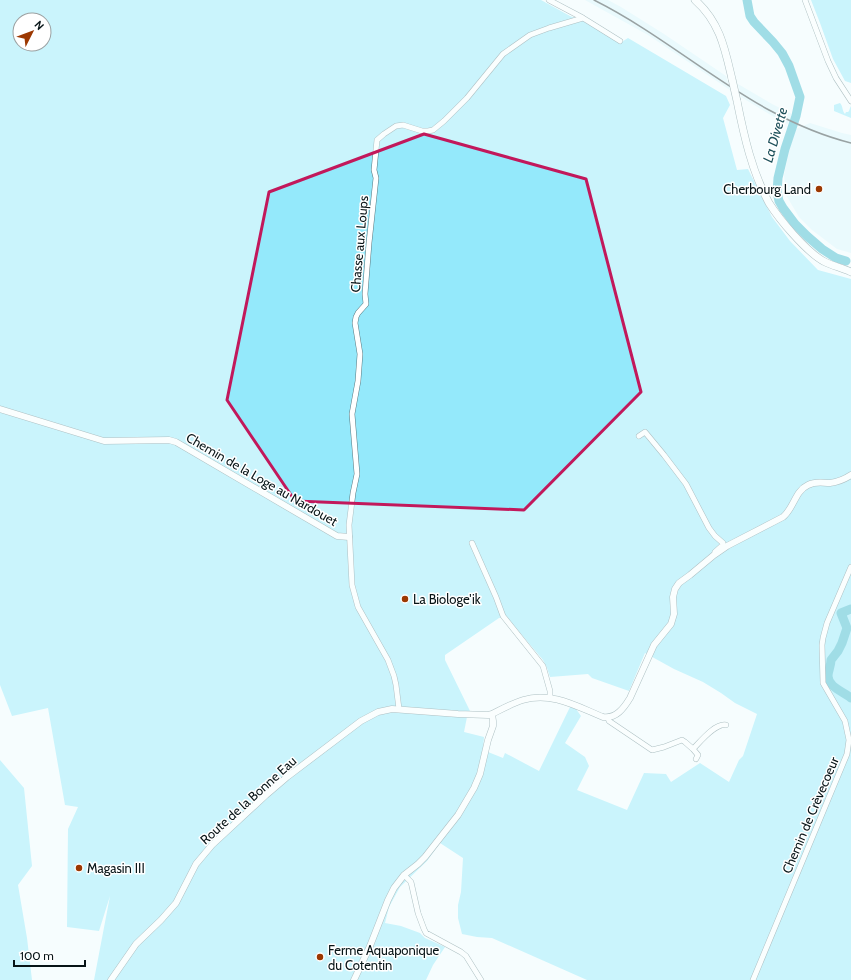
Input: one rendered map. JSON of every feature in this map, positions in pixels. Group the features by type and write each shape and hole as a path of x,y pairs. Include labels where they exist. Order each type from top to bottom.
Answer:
{"main road":[{"path":"695,0 704,8 719,31 726,53 753,166 774,211 804,246 824,262 851,272"}],"street":[{"path":"549,0 583,18 620,41"},
{"path":"805,0 828,61 836,78 851,101"},
{"name":"Chasse aux Loups","path":"399,709 395,680 388,660 358,607 352,584 349,525 357,474 352,414 360,362 360,347 356,331 356,317 366,304 365,294 376,178 374,170 377,140 396,126 403,125 422,131 433,130 467,98 503,54 530,35 583,18"},
{"name":"Chemin de la Loge au Nardouet","path":"0,409 104,441 169,440 176,442 337,536 350,537"},
{"path":"640,436 645,432 664,455 686,484 714,536 723,543 714,555"},
{"path":"354,980 397,883 425,857 458,815 470,796 483,766 488,740 493,726 492,714 523,700 538,697 558,699 608,718 619,712 627,704 654,645 670,624 674,614 674,597 676,586 727,546 783,517 788,513 796,496 803,488 817,482 831,482 844,479 851,474"},
{"path":"472,543 496,596 503,616 543,666 550,690 550,698"},
{"name":"Chemin de Crèvecoeur","path":"753,980 847,754 849,740 845,722 823,683 822,645 827,623 851,567"},
{"name":"Route de la Bonne Eau","path":"111,980 136,944 176,903 196,864 221,836 286,777 361,721 378,712 392,709 492,714"},
{"path":"608,718 608,721 651,750 664,748 682,740 698,755 696,759"},
{"path":"693,749 715,728 724,724 726,725"},
{"path":"404,875 411,882 418,913 426,933 466,956 481,980"}],"highlighted area":[{"path":"424,134 586,179 641,392 524,510 295,501 227,400 269,192"}],"shaded area":[{"path":"0,0 541,0 570,16 585,22 620,43 628,38 726,96 730,105 723,118 737,170 748,169 772,217 790,241 818,270 851,279 851,980 587,980 492,938 462,934 458,918 458,905 461,892 463,858 440,843 427,861 400,887 389,907 385,923 401,926 420,933 425,938 445,947 433,965 426,980 94,980 110,896 99,931 67,927 68,829 78,807 65,805 48,708 12,716 0,685","holes":["506,616 543,660 550,677 588,674 592,678 629,691 645,653 674,669 703,682 735,703 757,714 743,756 739,760 729,782 700,763 671,782 666,774 644,773 627,810 577,790 589,766 585,757 565,743 581,716 576,709 570,707 539,771 505,753 503,758 483,750 484,737 464,732 467,717 470,711 445,660 445,655 499,618"]},
{"path":"585,0 608,0 621,7 726,76 730,90 648,35"},
{"path":"811,0 851,0 851,83 845,81 833,59"},
{"path":"738,84 792,114 788,124 741,97"},
{"path":"840,103 845,114 849,111 851,106 851,118 834,111 834,105"},
{"name":"Cherbourg Land","path":"810,123 851,135 851,253 837,249 812,230 799,217 786,195 784,175 790,147 796,129"},
{"path":"0,760 24,788 32,866 18,885 32,980 0,980"}],"waterway":[{"name":"La Divette","path":"747,0 750,16 782,53 789,66 800,97 778,178 777,192 779,201 795,224 807,236 822,249 836,258 846,261"},
{"path":"851,609 841,613 847,628 842,643 831,660 828,672 829,680 833,686 851,698"}],"railway":[{"path":"594,0 617,12 769,110 809,129 851,143"}],"place":[{"name":"Cherbourg Land","path":"819,189"},
{"name":"La Biologe'ik","path":"405,599"},
{"name":"Magasin III","path":"79,868"},
{"name":"Ferme Aquaponique du Cotentin","path":"320,957"}]}
